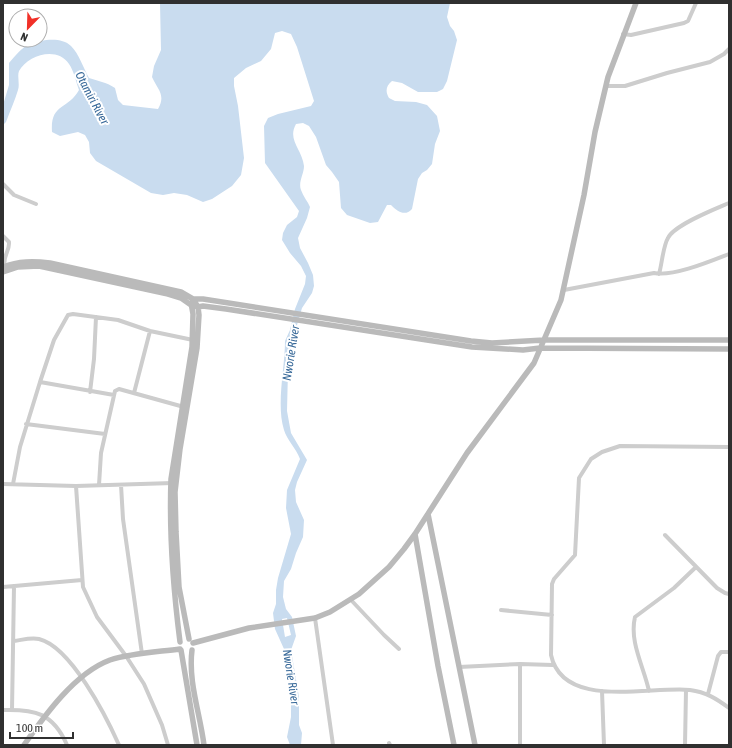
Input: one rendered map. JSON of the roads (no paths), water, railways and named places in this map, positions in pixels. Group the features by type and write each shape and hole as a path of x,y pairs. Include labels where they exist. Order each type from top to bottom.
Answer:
{"main road":[{"path":"180,642 185,638 191,641 249,628 315,618 330,612 351,600 373,583 389,567 415,534 467,453 534,363 561,300 595,132 606,86 623,34 636,3"},
{"path":"4,268 39,266 168,294 192,302 198,307 203,306 278,314 471,341 729,340"},
{"path":"192,302 203,299 278,314"},
{"path":"192,302 195,340"},
{"path":"197,745 179,645 180,642 172,571 173,483 180,449 198,307"},
{"path":"311,319 472,347 524,350 540,348 729,349"},
{"path":"173,483 179,588 191,641 192,680 204,745"},
{"path":"428,514 475,745"},
{"path":"415,534 439,672 454,745"},
{"path":"24,745 45,716 82,677 100,665 126,656 180,649 185,653 192,650"}],"street":[{"path":"623,34 631,35 684,23 688,20 696,3"},
{"path":"606,86 624,86 667,72 710,62 724,54 729,49"},
{"path":"3,184 14,195 36,204"},
{"path":"660,274 667,239 671,232 689,221 729,203"},
{"path":"3,236 9,242 9,246 3,261 4,268"},
{"path":"564,290 654,273 666,274 696,266 729,254"},
{"path":"13,484 26,424 54,340 59,328 68,315 73,314 118,320 150,331 195,340"},
{"path":"90,392 94,359 96,317"},
{"path":"134,393 150,331"},
{"path":"40,382 114,395"},
{"path":"99,485 100,461 115,391 119,390 134,393 185,407"},
{"path":"26,424 105,434"},
{"path":"729,447 620,446 602,452 591,459 580,478 575,555 554,579 552,584 551,655 553,665 558,673 571,683 582,688 602,691 686,690 708,694 729,708"},
{"path":"3,484 76,486 173,483"},
{"path":"121,485 123,519 142,654"},
{"path":"76,486 83,587 94,612 126,656 146,688 162,725 168,745"},
{"path":"666,535 717,588 729,594"},
{"path":"649,691 646,675 635,644 635,617 674,588 696,566"},
{"path":"3,587 82,580"},
{"path":"12,710 14,586"},
{"path":"351,600 399,649"},
{"path":"501,610 552,615"},
{"path":"315,618 333,745"},
{"path":"14,641 37,639 47,642 55,647 82,677 112,729 119,745"},
{"path":"708,694 718,656 720,652 729,652"},
{"path":"459,667 520,664 553,665"},
{"path":"520,664 520,745"},
{"path":"685,745 686,690"},
{"path":"602,691 604,745"},
{"path":"3,710 28,710 45,716 55,724 67,745"}],"water":[{"path":"160,3 450,3 447,17 457,40 447,81 443,89 437,92 418,92 402,83 392,81 388,85 387,89 389,98 395,101 416,102 427,105 437,116 440,131 435,144 432,164 418,179 412,209 407,213 404,213 391,205 387,205 378,222 370,223 347,215 341,208 339,182 326,165 316,137 309,126 303,123 296,124 294,130 294,140 303,160 304,166 300,187 310,207 298,238 300,248 313,275 314,286 312,293 302,308 288,370 287,411 291,433 307,460 295,490 296,502 304,520 303,537 291,569 284,581 283,597 286,609 292,617 296,636 291,650 299,697 299,725 302,733 301,745 290,745 287,737 291,717 291,704 284,649 275,629 273,613 276,604 278,578 291,534 286,508 287,490 300,459 285,434 282,420 281,398 285,341 305,284 306,276 301,266 290,253 282,240 283,233 287,225 297,217 299,211 265,163 264,126 268,118 311,106 314,101 297,47 291,34 282,31 275,33 271,49 261,61 246,68 234,78 244,158 241,175 232,186 212,199 203,202 187,195 174,193 163,195 151,193 96,161 90,153 89,142 85,135 78,132 60,136 52,132 52,123 57,111 70,101 79,90 71,67 64,58 57,55 50,54 36,57 23,65 18,73 19,88 17,94 6,122 3,125 3,105 9,85 9,63 23,48 48,48 48,40 57,40 67,43 76,53 89,78 115,88 118,100 123,105 158,109 161,96 152,77 154,66 161,50","holes":["287,618 291,635 285,637 282,619"]}],"water label":[{"name":"Otamiri River","path":"92,98"},
{"name":"Nworie River","path":"291,353"},
{"name":"Nworie River","path":"291,677"}]}
